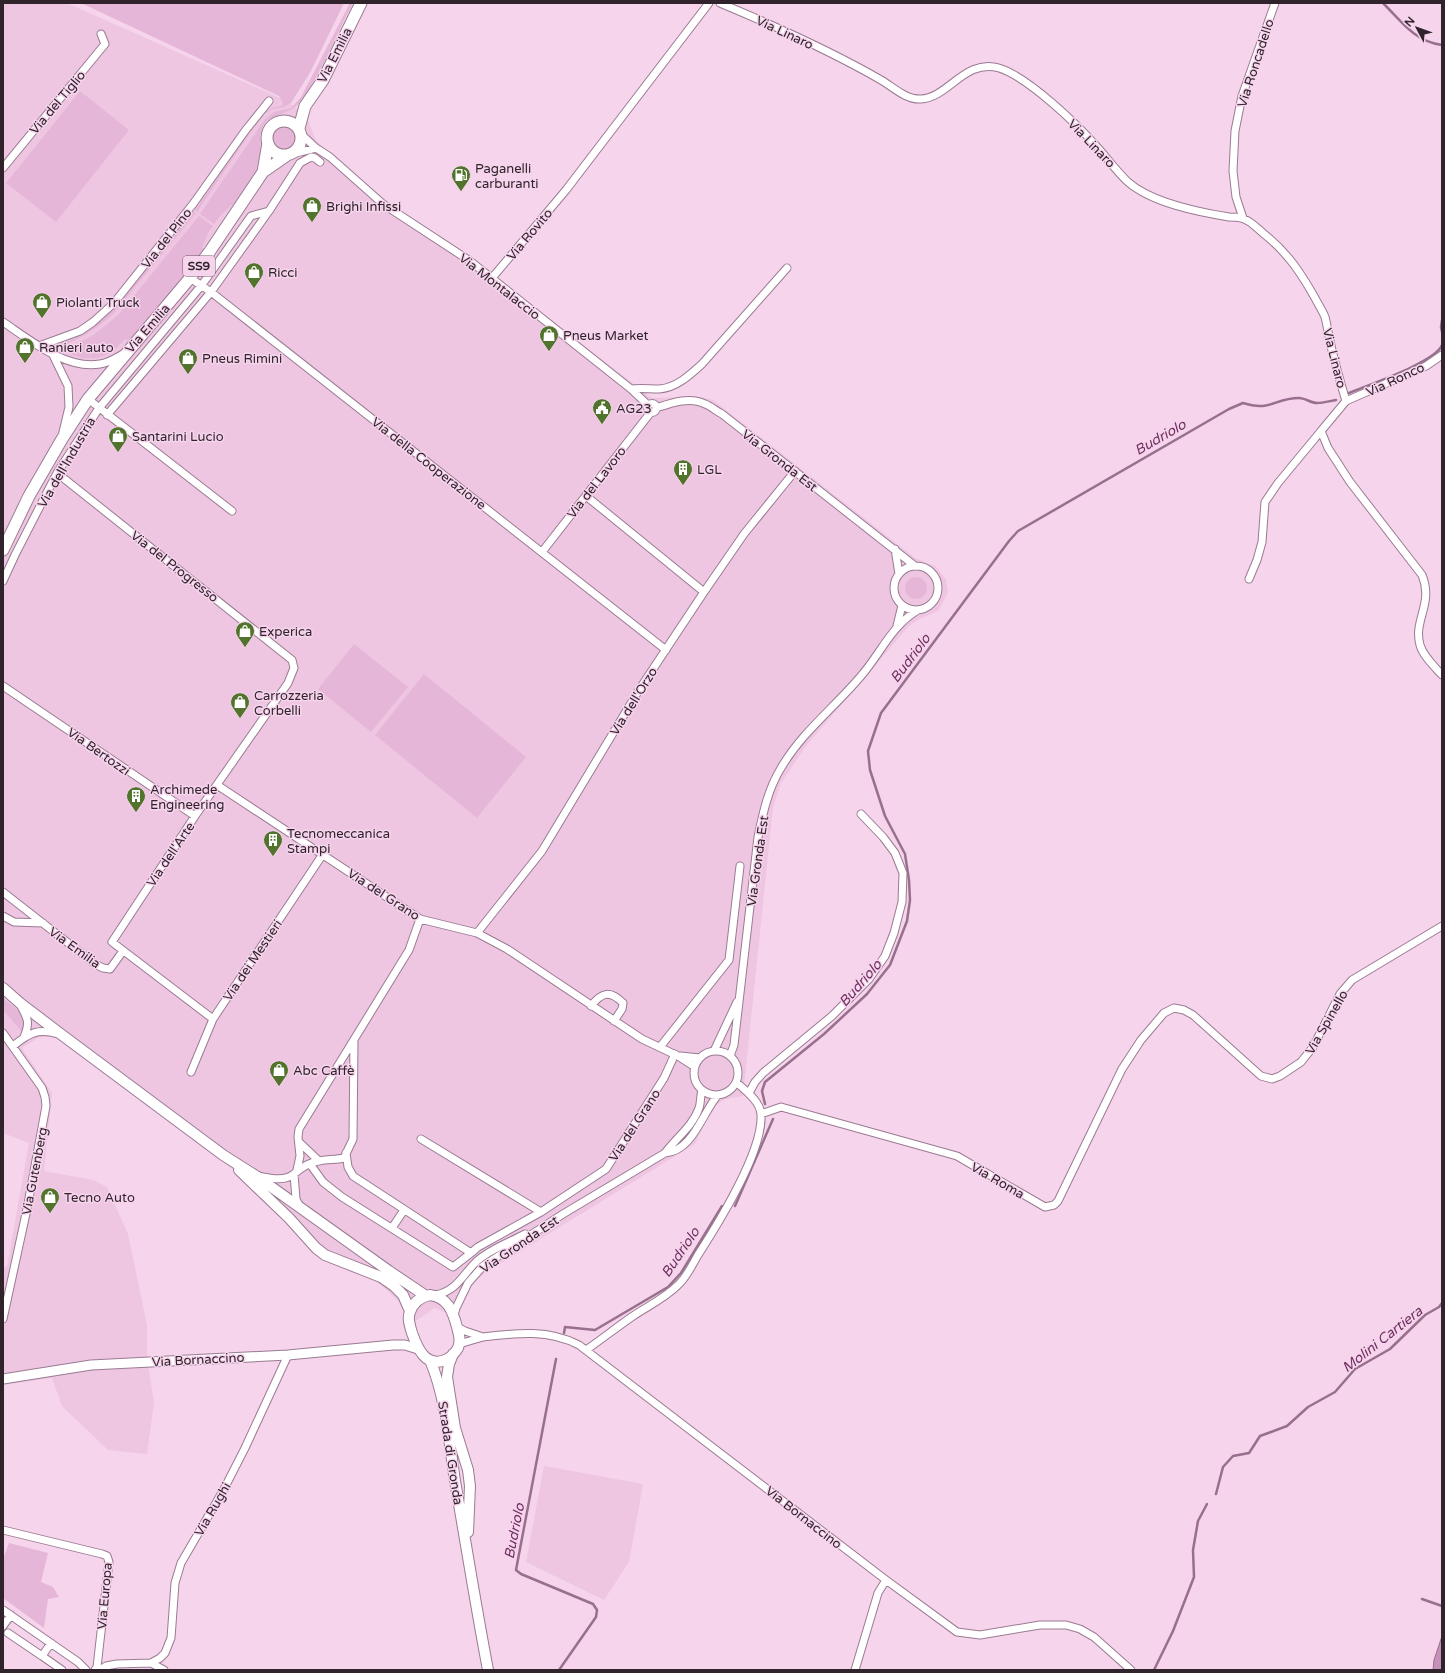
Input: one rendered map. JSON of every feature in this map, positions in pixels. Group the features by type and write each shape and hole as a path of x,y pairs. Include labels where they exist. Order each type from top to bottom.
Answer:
{"main road":[{"name":"Via Emilia","path":"263,172 269,131 277,122 283,121 305,106 323,80 361,3"},
{"name":"Via Emilia","path":"3,550 29,496 62,439 88,399 190,278 263,172 300,146 300,131 305,106"},
{"path":"283,121 289,121 300,131"},
{"path":"268,143 274,152 289,155"},
{"path":"3,988 20,1004 223,1155 256,1176 395,1276 450,1306 460,1338 459,1344 454,1354 442,1361 437,1362 424,1357 418,1348 411,1329 409,1317 410,1311 419,1299 431,1296"},
{"path":"223,1155 289,1218 316,1248 325,1255 381,1277 394,1286 403,1296 410,1311"},
{"name":"Strada di Gronda","path":"454,1354 449,1364 447,1377 455,1428 468,1470 470,1486 467,1548"},
{"name":"Strada di Gronda","path":"430,1360 441,1391 471,1578 488,1670"}],"street":[{"name":"Via Rovito","path":"492,278 566,190 709,3"},
{"name":"Via Linaro","path":"720,3 828,51 852,63 904,95 922,100 934,95 963,75 987,66 1009,72 1021,78 1080,129 1128,182 1147,195 1177,205 1229,217 1243,218 1282,250 1300,272 1324,316 1346,401 1278,483 1265,502 1262,542 1257,560 1249,579"},
{"name":"Via Roncadello","path":"1243,218 1236,197 1233,171 1235,131 1242,96 1275,3"},
{"name":"Via del Tiglio","path":"3,168 105,44 101,34"},
{"name":"Via del Pino","path":"40,346 80,331 93,322 114,303 193,204 245,131 269,101"},
{"name":"Via Montalaccio","path":"300,131 316,148 330,157 383,204 448,245 492,278 631,389"},
{"path":"289,155 316,148"},
{"name":"Via dell'Industria","path":"108,414 211,292 269,211 300,163 306,158 315,158 320,162"},
{"name":"Via dell'Industria","path":"3,581 57,473 98,408 201,286 251,216 269,211"},
{"path":"229,247 238,254"},
{"path":"631,389 660,389 670,386 688,376 702,364 787,268"},
{"name":"Via della Cooperazione","path":"190,278 211,292 666,650"},
{"path":"175,317 184,324"},
{"path":"3,322 53,354 85,366 102,364 126,353"},
{"path":"53,354 68,386 69,407 62,439"},
{"path":"143,355 151,362"},
{"name":"Via Ronco","path":"1346,401 1426,366 1442,355"},
{"path":"631,389 652,408"},
{"path":"88,399 232,511"},
{"name":"Via Gronda Est","path":"652,408 685,400 704,403 722,414 915,566 922,567 930,571 938,584 938,591 931,604 907,616 897,626 861,677 793,749 780,769 770,790 758,837 734,1045 730,1056"},
{"name":"Via del Lavoro","path":"542,552 652,408"},
{"path":"1321,431 1328,448 1350,482 1422,575 1426,584 1426,600 1418,633 1419,639 1424,654 1442,675"},
{"name":"Via dell'Orzo","path":"477,933 542,851 631,703 704,592 744,534 795,471"},
{"name":"Via del Progresso","path":"57,473 292,660"},
{"path":"586,496 704,592"},
{"path":"894,549 899,574"},
{"path":"3,550 15,555"},
{"path":"915,566 904,570 899,574 896,580 895,593 902,605 912,610 918,610"},
{"name":"Via Gronda Est","path":"897,626 902,605"},
{"name":"Via dell'Arte","path":"213,1019 112,942 195,816 288,682 294,668 292,660"},
{"name":"Via Bertozzi","path":"3,686 195,816"},
{"name":"Via del Grano","path":"217,785 420,919 477,933 507,950 642,1039 676,1055 664,1078 606,1169 541,1212 478,1247 453,1267 342,1197 323,1182 310,1164"},
{"path":"748,1093 762,1074 832,1016 869,979 885,956 894,933 902,902 903,873 895,853 883,837 861,814"},
{"name":"Via dei Mestieri","path":"191,1072 213,1019 323,854"},
{"path":"660,1048 729,960 740,866"},
{"name":"Via Emilia","path":"3,892 95,964 103,968 110,969 123,950"},
{"name":"Via Emilia","path":"3,916 14,922 43,923"},
{"path":"301,1209 296,1199 296,1172 300,1156 298,1142 299,1129 303,1120 354,1041 409,950 420,919"},
{"name":"Via Spinello","path":"1141,1040 1164,1013 1174,1008 1184,1010 1193,1015 1260,1076 1272,1079 1280,1076 1302,1062 1313,1047 1340,994 1352,980 1369,968 1442,926"},
{"path":"591,1006 597,998 604,995 609,994 617,997 623,1003 622,1009 614,1021"},
{"name":"Via Gronda Est","path":"714,1051 739,996"},
{"path":"20,1004 28,1021 28,1028 24,1037"},
{"path":"13,1046 24,1037 39,1031 48,1031 62,1035"},
{"name":"Via Gutenberg","path":"3,1033 42,1088 46,1106 27,1209 3,1319"},
{"name":"Via Roma","path":"761,1114 781,1106 957,1156 1045,1207 1050,1207 1058,1201 1122,1069 1141,1040"},
{"path":"256,1176 279,1179 319,1161 344,1158 353,1139 354,1041"},
{"path":"586,1350 626,1321 664,1297 679,1284 721,1219 753,1153 760,1126 761,1114 759,1107 748,1093 736,1082 738,1068 730,1056 720,1051 714,1051 700,1058 695,1067 695,1079 702,1090 712,1095 718,1095"},
{"path":"676,1055 700,1058"},
{"path":"676,1055 695,1067"},
{"name":"Via Gronda Est","path":"665,1153 672,1153 680,1149 696,1130 712,1102 718,1095 729,1091 736,1082"},
{"name":"Via Gronda Est","path":"454,1315 468,1283 478,1270 563,1214 665,1153 699,1109 702,1090"},
{"path":"421,1139 541,1212"},
{"path":"298,1142 319,1161"},
{"path":"346,1153 348,1167 353,1176 471,1253"},
{"path":"392,1228 404,1210"},
{"name":"Via Gronda Est","path":"431,1296 450,1290 477,1261 488,1254 563,1214"},
{"name":"Via Bornaccino","path":"456,1327 483,1337"},
{"path":"393,1345 400,1342 411,1329"},
{"name":"Via Bornaccino","path":"459,1344 483,1337 516,1333 542,1333 566,1339 586,1350 886,1580 957,1632 980,1635 1040,1625 1066,1625 1080,1629 1094,1637 1131,1670"},
{"name":"Via Bornaccino","path":"3,1379 91,1365 288,1355 393,1345 405,1345 418,1348"},
{"name":"Via Rughi","path":"151,1663 163,1655 171,1638 175,1583 181,1563 223,1491 245,1448 288,1355"},
{"name":"Via Europa","path":"3,1530 107,1556 109,1562 95,1670"},
{"path":"855,1670 878,1593 886,1580"},
{"path":"3,1610 78,1662 86,1670"},
{"path":"3,1626 11,1615"},
{"path":"8,1633 62,1670"},
{"path":"42,1656 51,1643"},
{"path":"100,1670 103,1667 117,1664 151,1663 164,1670"}],"shaded area":[{"path":"3,3 67,3 289,102 308,120 316,141 393,208 457,247 652,398 699,397 713,400 915,558 935,566 946,579 948,593 938,611 919,619 909,626 806,746 781,783 773,807 743,1096 726,1099 717,1104 711,1111 695,1144 485,1273 470,1285 461,1300 456,1317 435,1308 411,1324 398,1301 380,1284 327,1259 219,1157 54,1036 38,1038 22,1048 52,1093 44,1171 93,1180 107,1187 128,1234 147,1325 147,1358 154,1403 147,1454 108,1450 62,1406 52,1378 3,1385 3,1267 7,1267 29,1143 3,1133"},
{"path":"81,3 344,3 311,71 291,103 284,107 273,109 262,115 197,212 195,210 262,114 272,108 281,106 283,103 279,96"},
{"path":"350,3 353,3 322,67 308,91 300,102 291,110 271,118 263,126 260,135 262,159 260,168 235,205 233,204 214,224 200,214 265,119 274,112 291,108 301,97"},
{"path":"80,91 129,130 56,222 6,183"},
{"path":"283,127 292,130 295,139 292,148 283,151 274,148 271,139 274,130"},
{"path":"193,212 196,213 112,315 87,334 59,347 60,344 75,338 98,323 111,312"},
{"path":"199,216 213,226 208,233 202,248 204,249 173,289 128,341 125,339 111,352 96,358 80,357 62,350 92,336 119,314"},
{"path":"916,577 924,580 927,588 924,596 916,599 908,596 905,588 908,580"},
{"path":"354,644 408,687 371,732 318,689"},
{"path":"424,674 526,757 477,818 375,735"},
{"path":"3,998 26,1017 23,1033 3,1010"},
{"path":"544,1466 643,1484 629,1562 604,1600 526,1562"},
{"path":"9,1543 48,1553 41,1582 53,1587 59,1597 48,1599 44,1628 3,1598 3,1559"},
{"path":"1442,1636 1442,1670 1433,1670 1434,1660"}],"waterway":[{"name":"Budriolo","path":"1383,3 1409,30 1416,35 1424,40 1442,45"},
{"name":"Budriolo","path":"1442,320 1442,332"},
{"name":"Budriolo","path":"1349,393 1415,366 1428,359 1437,352 1442,345"},
{"name":"Budriolo","path":"765,1104 762,1091 765,1082 824,1034 867,994 890,965 907,921 910,900 909,880 905,854 885,816 870,770 868,751 881,713 1009,541 1018,531 1229,409 1243,403 1260,406 1284,400 1301,398 1317,403 1336,400"},
{"name":"Budriolo","path":"735,1206 773,1119"},
{"name":"Budriolo","path":"564,1333 565,1327 595,1330 668,1287 681,1273 722,1206"},
{"name":"Molini Cartiera","path":"1216,1494 1223,1467 1233,1456 1249,1453 1260,1436 1287,1426 1308,1407 1335,1392 1355,1369 1390,1349 1425,1315 1439,1307 1442,1303"},
{"name":"Budriolo","path":"556,1359 516,1570 521,1574 593,1604 597,1610 596,1617 559,1670"},
{"name":"Molini Cartiera","path":"1154,1670 1173,1631 1194,1577 1193,1550 1198,1521 1207,1504"},
{"path":"1422,1599 1442,1606"}],"place":[{"name":"Paganelli carburanti","path":"461,192"},
{"name":"Brighi Infissi","path":"312,223"},
{"name":"Ricci","path":"254,289"},
{"name":"Piolanti Truck","path":"42,319"},
{"name":"Pneus Market","path":"549,352"},
{"name":"Ranieri auto","path":"25,364"},
{"name":"Pneus Rimini","path":"188,375"},
{"name":"AG23","path":"602,425"},
{"name":"Santarini Lucio","path":"118,453"},
{"name":"LGL","path":"683,486"},
{"name":"Experica","path":"245,648"},
{"name":"Carrozzeria Corbelli","path":"240,719"},
{"name":"Archimede Engineering","path":"136,813"},
{"name":"Tecnomeccanica Stampi","path":"273,857"},
{"name":"Abc Caffè","path":"279,1087"},
{"name":"Tecno Auto","path":"50,1214"}]}
